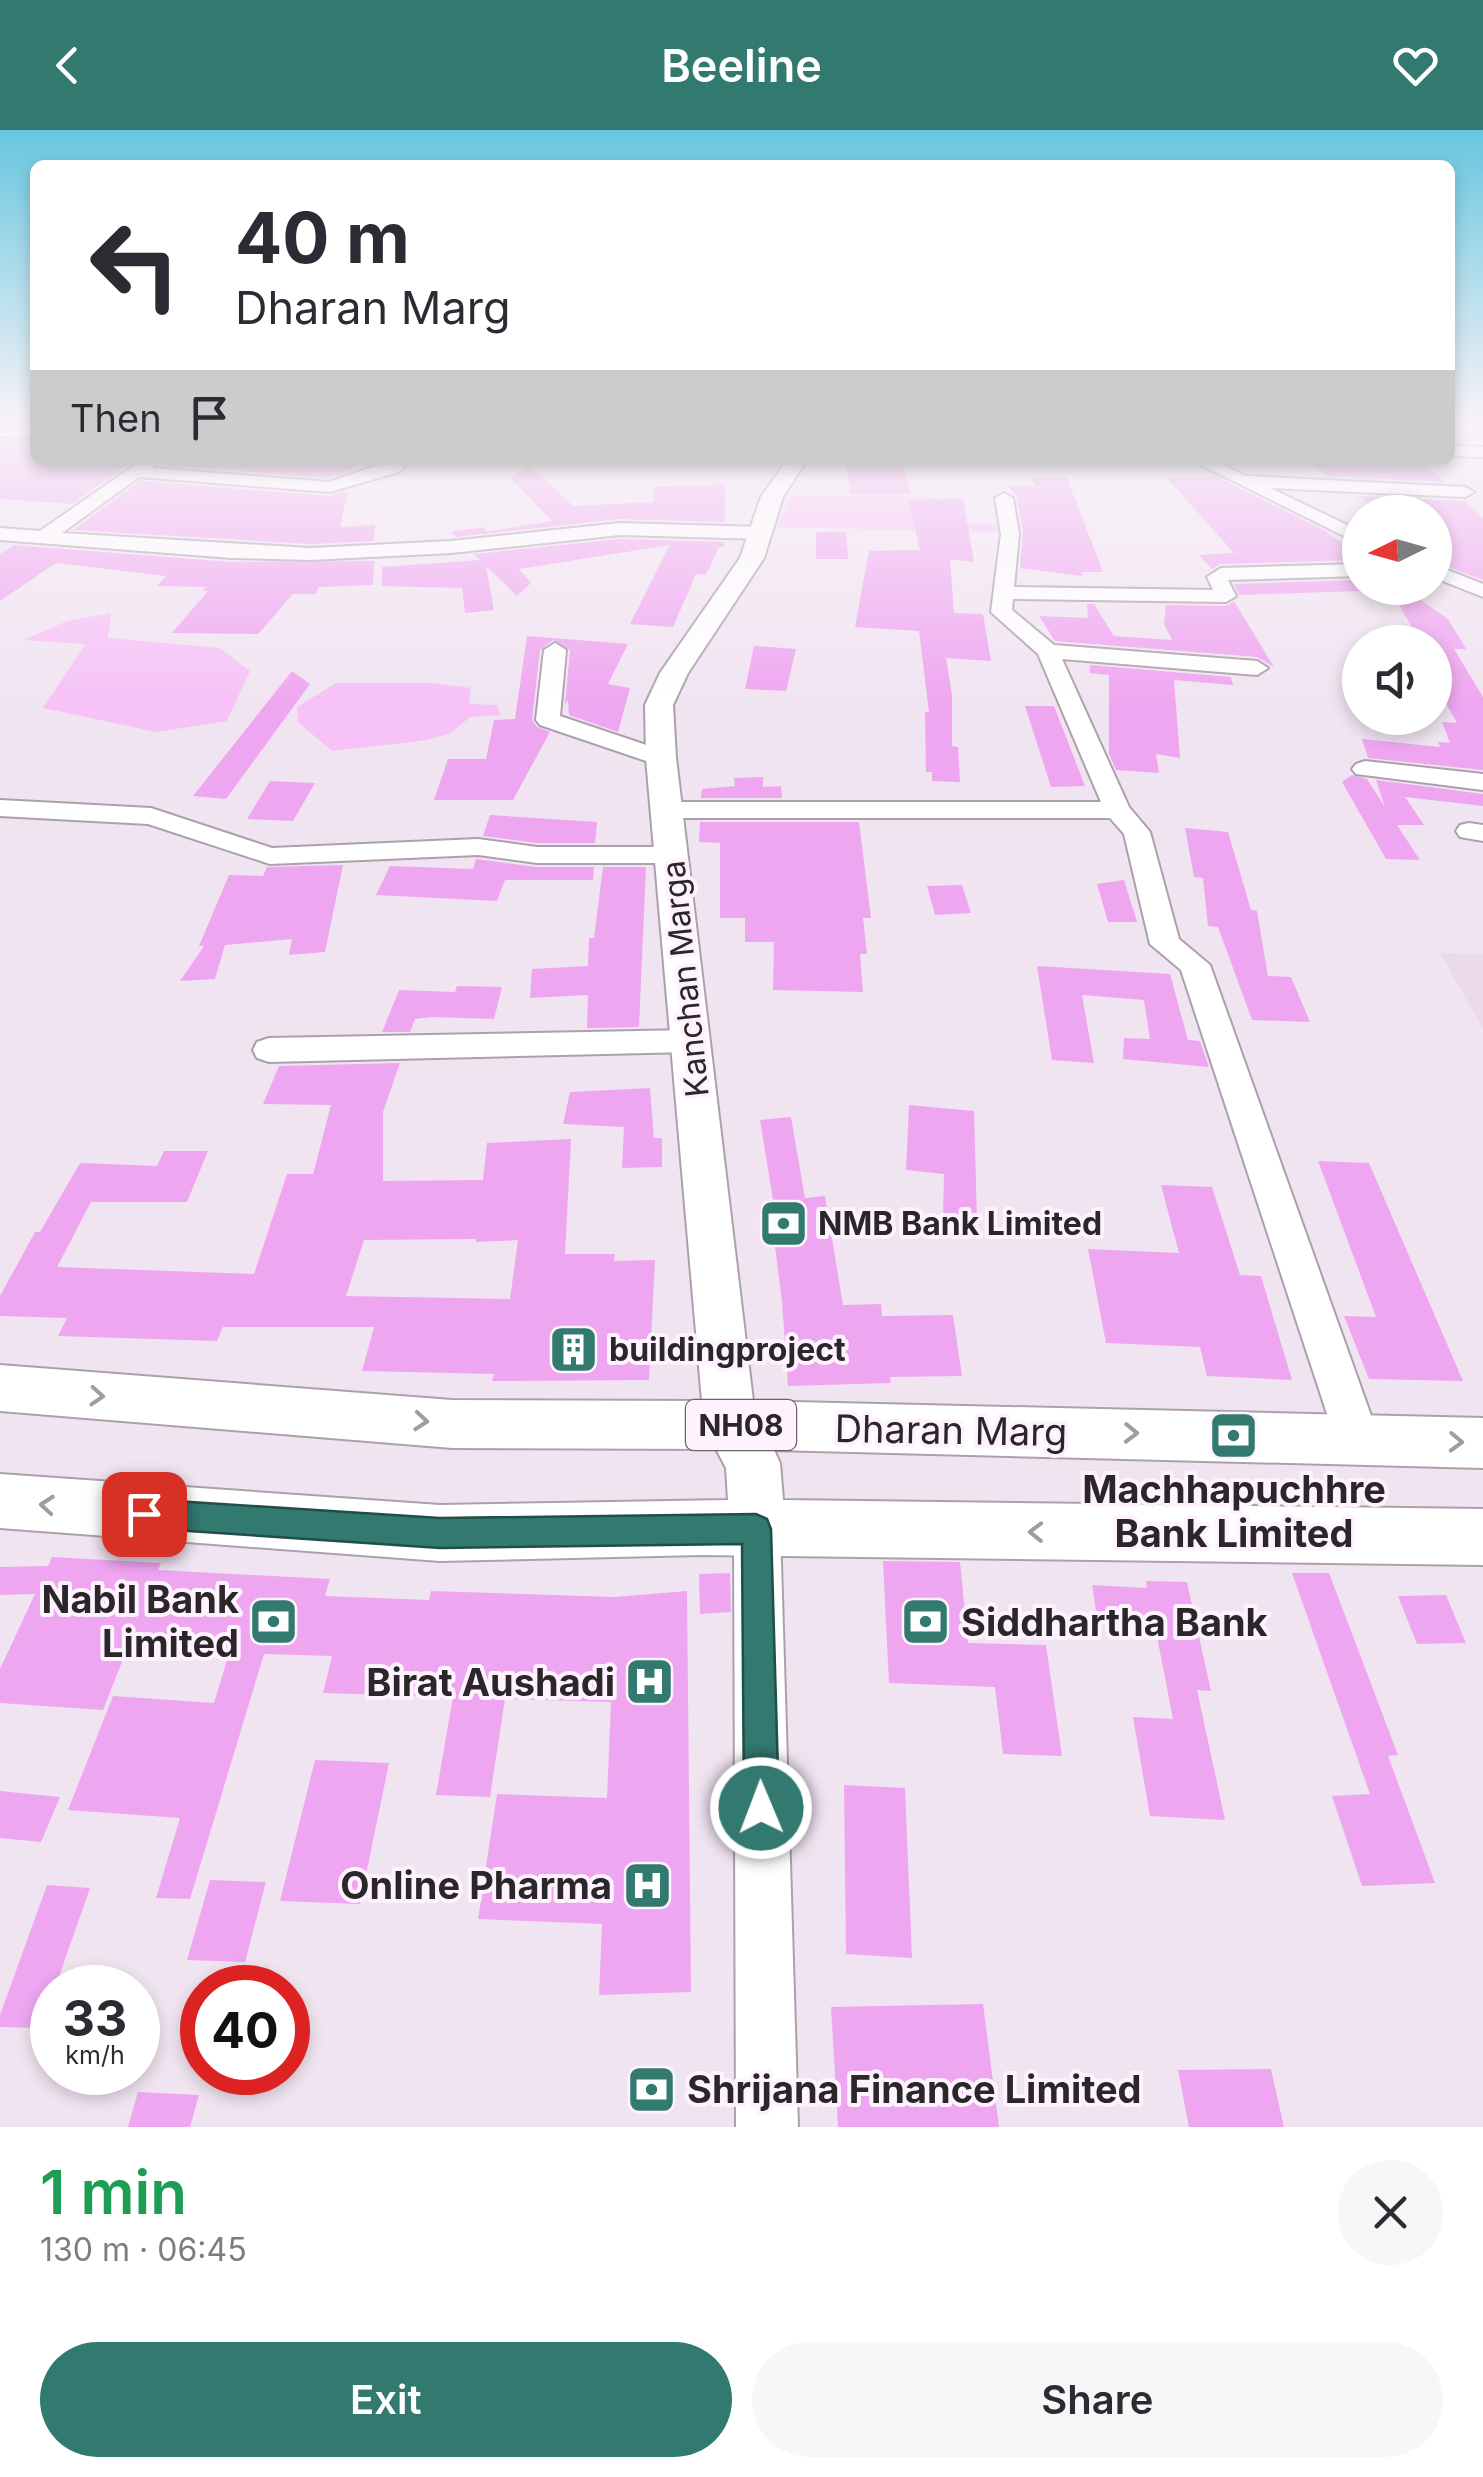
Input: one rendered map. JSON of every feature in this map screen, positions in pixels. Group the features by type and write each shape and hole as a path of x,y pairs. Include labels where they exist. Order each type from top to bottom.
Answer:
{"main road":[{"name":"Kanchan Marga","path":"756,1529 753,1463 730,1425 661,758 659,705 674,673 752,558 766,517"},
{"name":"Dharan Marg","path":"0,1388 452,1424 730,1425 1483,1443"},
{"path":"0,1500 440,1533 756,1529 1483,1536"}],"street":[{"path":"44,537 72,517"},
{"path":"1007,517 1010,534 1001,612 1048,651 1117,810 1136,832 1164,944 1195,965 1357,1438"},
{"path":"1317,517 1342,529"},
{"path":"0,534 232,552 310,554 450,547 620,529 762,533"},
{"path":"1004,593 1226,596 1216,576 1220,574 1342,571"},
{"path":"1452,579 1483,591"},
{"path":"555,650 548,720 661,758"},
{"path":"1048,651 1257,668"},
{"path":"1366,769 1483,782"},
{"path":"0,808 151,816 270,856 478,846 537,855 671,855"},
{"path":"667,810 1117,810"},
{"path":"269,1050 691,1040"},
{"path":"756,1529 766,2127"}],"shaded area":[{"path":"781,517 950,517 953,522 1001,525 999,532 777,527"},
{"path":"111,613 108,638 219,648 250,671 227,721 156,732 43,708 86,644 23,640 67,621"},
{"path":"336,683 433,683 471,688 469,704 497,705 500,715 470,717 450,734 420,741 332,751 298,722 297,707"},
{"path":"1440,953 1483,954 1483,1029"}],"building":[{"path":"91,517 342,517 340,527 375,525 374,541 310,544 73,530"},
{"path":"548,517 725,517 725,522 620,519 456,537 451,532 483,527 487,532 552,521"},
{"path":"913,517 966,517 974,562 950,559 954,613 983,614 991,661 946,658 952,695 952,746 958,747 960,782 932,781 932,772 926,772 925,712 929,712 919,631 855,627 869,551 920,550"},
{"path":"1020,517 1082,517 1103,572 1081,572 1083,576 1020,568"},
{"path":"1202,517 1298,517 1342,543 1342,561 1221,564 1212,569 1199,555 1234,553"},
{"path":"1452,517 1483,518 1483,580 1452,568"},
{"path":"816,532 846,532 848,559 816,559"},
{"path":"620,539 724,542 724,547 719,547 706,575 696,574 673,627 630,624 670,545 519,569 531,583 517,596 486,566 494,610 465,613 462,588 382,586 382,567 480,560 474,554"},
{"path":"14,545 232,562 374,561 373,585 319,587 315,594 293,594 258,634 172,633 208,591 202,591 206,587 157,586 166,576 56,563 0,601 0,554"},
{"path":"1342,581 1342,592 1239,595 1234,584"},
{"path":"1234,601 1274,667 1257,657 1055,641 1039,616 1088,618 1087,604 1094,604 1114,636 1172,640 1164,624 1166,605 1226,606"},
{"path":"1399,605 1428,605 1452,625 1411,625"},
{"path":"1452,626 1466,649 1454,649 1483,697 1483,770 1368,758 1362,739 1440,747 1438,742 1450,743 1447,735 1452,735 1452,723 1457,723 1452,714"},
{"path":"527,636 628,644 608,684 630,688 618,732 569,715 568,699 565,706 570,650 553,640 540,650 532,720 537,727 550,732 513,800 434,800 448,759 486,759 494,720 515,719"},
{"path":"754,646 796,649 786,691 745,689"},
{"path":"1090,665 1231,677 1233,685 1174,680 1180,758 1156,754 1159,773 1116,770 1109,754 1109,675 1090,673"},
{"path":"292,671 310,684 226,799 193,796"},
{"path":"1025,706 1054,706 1085,786 1051,787"},
{"path":"1352,775 1367,779 1385,807 1376,780 1483,794 1483,806 1405,797 1424,825 1397,825 1420,860 1386,859 1342,782"},
{"path":"763,777 763,787 781,786 782,798 701,798 702,789 735,786 734,778"},
{"path":"270,781 315,783 293,821 247,819"},
{"path":"490,815 597,822 595,843 537,843 483,836"},
{"path":"700,822 859,822 871,918 863,918 867,954 860,954 863,992 773,990 774,942 745,942 745,918 720,918 720,843 699,842"},
{"path":"1185,828 1228,832 1251,910 1257,911 1268,976 1291,977 1310,1022 1252,1020 1218,927 1208,926 1203,878 1194,877"},
{"path":"476,859 536,867 594,867 593,880 505,880 497,901 376,895 390,866 473,869"},
{"path":"343,865 325,952 289,955 292,939 225,945 215,979 180,981 204,946 199,946 229,875 263,876 267,867"},
{"path":"603,867 646,867 639,1027 587,1028 588,995 530,998 532,969 588,966 589,938 594,938"},
{"path":"1124,880 1137,922 1108,922 1097,884"},
{"path":"962,885 971,913 935,915 927,886"},
{"path":"1037,966 1170,974 1188,1040 1200,1041 1209,1067 1123,1059 1124,1038 1150,1039 1144,1000 1082,995 1094,1063 1052,1060"},
{"path":"457,986 502,987 494,1019 432,1017 415,1019 410,1032 382,1032 399,990 455,992"},
{"path":"400,1063 383,1112 383,1181 483,1180 487,1143 571,1139 565,1254 615,1254 614,1261 655,1260 649,1380 492,1381 494,1374 362,1371 374,1327 223,1327 217,1341 58,1336 67,1318 0,1316 0,1296 80,1163 157,1166 164,1151 208,1151 187,1202 91,1202 57,1267 254,1274 287,1174 313,1174 331,1105 263,1104 279,1066","holes":["364,1240 518,1240 510,1299 346,1296"]},
{"path":"650,1088 654,1138 662,1138 662,1167 622,1168 624,1127 563,1124 570,1092"},
{"path":"909,1105 974,1111 977,1221 943,1218 944,1174 906,1170"},
{"path":"791,1117 805,1198 825,1196 843,1305 881,1304 882,1316 953,1315 962,1376 890,1377 891,1383 788,1386 769,1200 773,1200 760,1120"},
{"path":"1318,1161 1369,1163 1463,1381 1369,1379 1344,1316 1376,1317"},
{"path":"1161,1185 1212,1187 1240,1275 1261,1276 1292,1380 1207,1376 1200,1347 1106,1343 1088,1249 1179,1253"},
{"path":"52,1557 161,1563 158,1570 330,1579 325,1596 429,1600 431,1591 614,1597 687,1591 691,1992 599,1995 602,1924 478,1919 497,1794 607,1798 611,1702 505,1699 490,1797 436,1795 453,1697 323,1693 332,1656 264,1654 190,1899 156,1898 180,1818 68,1810 113,1696 214,1703 230,1650 129,1644 103,1710 0,1703 0,1669 35,1594 0,1595 0,1567 48,1566"},
{"path":"883,1561 960,1562 968,1643 1046,1645 1062,1756 1003,1754 995,1687 889,1683"},
{"path":"730,1573 731,1612 700,1614 699,1574"},
{"path":"1292,1573 1329,1573 1398,1755 1388,1756 1435,1883 1362,1886 1332,1796 1370,1794"},
{"path":"1146,1581 1187,1582 1211,1691 1197,1690 1225,1820 1150,1816 1133,1717 1173,1719 1155,1626 1098,1623 1092,1585 1147,1588"},
{"path":"1446,1595 1466,1643 1417,1644 1398,1596"},
{"path":"315,1760 389,1763 360,1904 280,1901"},
{"path":"844,1785 905,1788 912,1958 846,1954"},
{"path":"0,1791 60,1797 41,1842 0,1838"},
{"path":"210,1880 266,1882 245,1962 187,1960"},
{"path":"47,1885 90,1888 63,1965 30,1965 30,2028 0,2027 0,2015"},
{"path":"983,2004 999,2127 838,2127 831,2007"},
{"path":"1271,2069 1284,2127 1189,2127 1178,2070"},
{"path":"137,2095 199,2095 190,2127 128,2127"}],"place":[{"name":"NMB Bank Limited","path":"783,1223"},
{"name":"buildingproject","path":"574,1349"},
{"name":"Machhapuchhre Bank Limited","path":"1234,1435"},
{"name":"Nabil Bank Limited","path":"274,1621"},
{"name":"Siddhartha Bank","path":"926,1622"},
{"name":"Birat Aushadi","path":"650,1682"},
{"name":"Online Pharma","path":"647,1885"},
{"name":"Shrijana Finance Limited","path":"652,2089"}],"route":[{"path":"144,1514 440,1533 756,1529 761,1808"}]}
